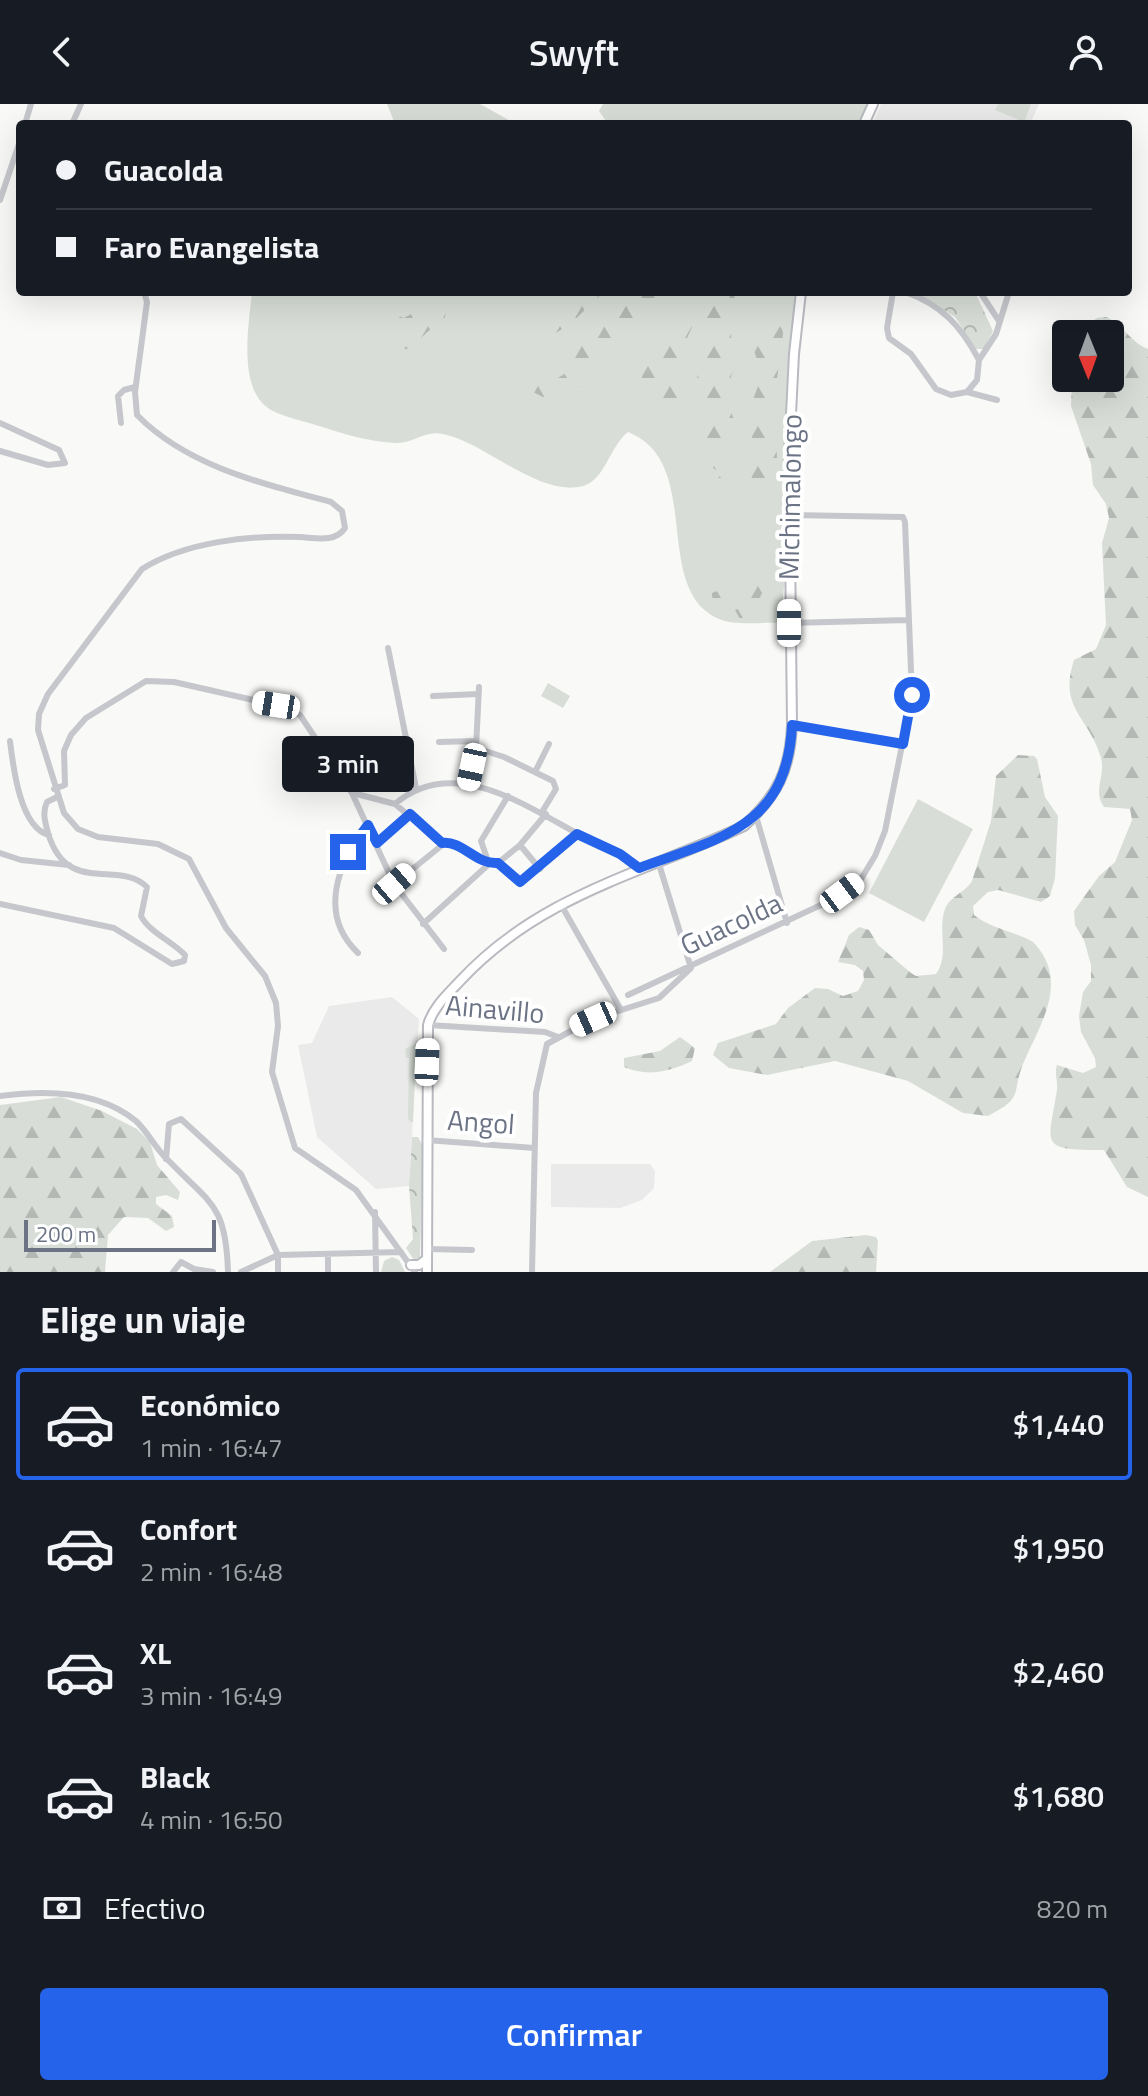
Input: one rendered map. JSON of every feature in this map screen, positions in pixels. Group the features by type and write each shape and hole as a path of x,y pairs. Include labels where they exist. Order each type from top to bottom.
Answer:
{"main road":[{"name":"Michimalongo","path":"428,1025 432,1013 471,970 527,922 560,903 639,868 731,832 756,816 787,769 792,725 789,623 794,354 801,296"},
{"path":"427,1272 425,1140 428,1025"},
{"path":"413,1269 427,1254"}],"street":[{"path":"0,200 16,153"},
{"path":"145,296 147,302 135,387 137,415 157,431 233,475 331,502 342,511 345,528 333,538 264,537 233,541 165,557 142,569 42,705 38,730 55,793 71,822 89,834 158,844 189,859 226,928 265,976 276,1003 278,1026 272,1072 295,1148 356,1190 375,1212 413,1269"},
{"path":"892,296 887,328 889,338 911,354 936,389 959,394 967,392 997,400"},
{"path":"913,296 948,314 979,360"},
{"path":"983,296 999,321"},
{"path":"967,392 977,380 979,360 989,347 1008,296"},
{"path":"121,423 118,396 124,390 135,387"},
{"path":"0,423 59,450 65,463 48,465 0,451"},
{"name":"Guacolda","path":"628,995 787,923 861,879 885,831 912,695 903,517 790,515"},
{"path":"789,623 908,620"},
{"path":"388,648 416,788"},
{"path":"69,865 49,835 44,808 65,785 64,751 71,735 86,718 146,681 174,682 288,708 300,715 352,793 394,884 444,949"},
{"path":"433,696 478,691 476,745 468,785"},
{"path":"792,725 903,744"},
{"path":"10,741 19,795 33,821 44,835 49,835"},
{"path":"394,884 442,843 451,843 489,864 498,863 520,845 544,813 556,784 536,770 476,745 439,742"},
{"path":"536,770 549,744"},
{"path":"395,804 416,788 468,785 508,796 544,813 577,834 620,854 639,868"},
{"path":"352,793 395,804 442,843"},
{"path":"489,864 481,841 508,796"},
{"path":"377,843 410,814"},
{"path":"756,816 787,923"},
{"path":"358,953 344,938 333,899 348,852 368,825"},
{"path":"498,863 520,882 540,869 577,834"},
{"path":"520,845 540,869"},
{"path":"0,853 21,860 69,865 90,875 128,877 143,882 147,887 141,916 145,924 170,939 185,955 184,961 172,964 114,928 0,904"},
{"path":"532,1272 534,1148 540,1067 547,1044 593,1019 659,998 691,968 658,861"},
{"path":"423,924 489,864"},
{"path":"560,903 621,1010"},
{"name":"Ainavillo","path":"428,1025 545,1032 558,1037"},
{"path":"0,1096 46,1090 94,1101 136,1121 166,1159 207,1194 228,1237 228,1272"},
{"path":"166,1159 169,1124 176,1120 187,1122 241,1174 278,1255 278,1272"},
{"name":"Angol","path":"425,1140 534,1148"},
{"path":"375,1212 376,1272"},
{"path":"427,1254 472,1250"},
{"path":"241,1272 278,1255 401,1252"},
{"path":"328,1254 328,1272"},
{"path":"173,1272 181,1262 194,1269 213,1272"}],"shaded area":[{"path":"881,104 1039,104 1032,120 874,120"},
{"path":"392,997 419,1019 409,1186 376,1189 317,1137 298,1045 312,1043 329,1006"},
{"path":"551,1164 650,1164 655,1171 654,1188 642,1200 620,1208 551,1207"}],"green space":[{"path":"387,104 480,104 509,120 393,120"},
{"path":"603,104 871,104 865,120 605,120 599,111"},
{"path":"998,104 1031,104 1025,120 995,110"},
{"path":"252,296 802,296 789,542 780,623 726,621 698,604 686,581 665,470 651,447 628,432 591,483 566,488 548,484 476,447 443,434 430,434 402,443 376,441 273,411 261,402 254,389 249,374"},
{"path":"581,296 600,296 567,326 526,351 522,349 534,336 545,332 550,322 560,320 563,309 580,302"},
{"path":"628,296 661,296 618,339 608,359 577,391 543,397 531,391 530,384 550,383 569,371 569,356 583,345 595,343 613,311 627,301"},
{"path":"702,296 735,296 730,350 737,364 729,395 737,425 721,440 706,438 702,415 707,394 697,382"},
{"path":"921,296 977,296 993,331 984,349 976,349 955,317"},
{"path":"436,307 446,313 444,320 426,333 411,350 396,347 389,330 393,314 404,318 413,313 429,318 431,309"},
{"path":"769,309 781,316 783,334 774,402 770,409 776,437 777,473 773,489 759,500 753,497 751,443 754,425 765,416 753,400 758,386 758,363 752,344"},
{"path":"682,318 689,319 693,325 677,360 688,409 666,419 667,410 659,398 634,394 632,387 642,378 640,365 653,362 653,347 666,342 667,328 678,326"},
{"path":"1124,330 1148,349 1148,1197 1127,1187 1104,1150 1058,1146 1052,1141 1051,1134 1057,1065 1083,1073 1096,1067 1095,1058 1081,1032 1079,1016 1083,992 1091,981 1091,965 1084,940 1075,925 1074,911 1099,876 1115,862 1132,820 1130,809 1104,807 1101,801 1101,758 1077,712 1070,690 1074,660 1096,649 1106,625 1102,543 1109,518 1106,504 1093,485 1091,464 1071,406 1072,392 1124,392"},
{"path":"716,451 725,454 727,496 721,499 714,482 722,474 710,466 711,454"},
{"path":"728,578 734,582 734,594 718,608 713,608 712,593 725,588"},
{"path":"759,579 765,588 760,597 767,610 762,616 741,621 735,610 746,606 749,585"},
{"path":"548,683 570,696 563,708 541,696"},
{"path":"1018,755 1037,759 1045,797 1058,816 1055,878 1050,896 1041,902 998,890 988,892 973,906 974,915 981,920 1035,944 1050,974 1051,989 1043,1020 1023,1064 1015,1094 1007,1104 988,1116 963,1113 908,1081 835,1061 767,1075 729,1068 713,1055 718,1043 776,1024 788,1008 815,988 828,989 843,996 858,991 864,980 863,971 855,965 838,962 849,935 859,927 869,930 878,945 911,973 916,976 936,974 942,958 945,909 972,881 991,821 996,776"},
{"path":"918,799 973,829 924,922 869,893"},
{"path":"680,1037 695,1048 692,1061 658,1072 641,1072 624,1067 624,1058 660,1051"},
{"path":"416,1044 411,1122 408,1119 409,1058 406,1058 405,1049"},
{"path":"61,1097 102,1111 137,1129 150,1142 157,1165 180,1192 178,1200 166,1195 156,1197 156,1204 172,1216 174,1227 166,1231 148,1218 124,1217 108,1235 105,1272 0,1272 0,1105"},
{"path":"412,1137 418,1137 423,1146 420,1258 414,1260 406,1248 413,1239 409,1186"},
{"path":"866,1235 876,1237 878,1241 876,1272 770,1272 812,1241"},
{"path":"392,1257 399,1260 405,1272 381,1272 384,1261"}],"route":[{"path":"348,852 368,825 377,843 410,814 442,843 451,843 489,864 498,863 520,882 547,863 577,834 620,854 639,868 731,832 756,816 784,777 791,750 792,725 903,744 912,695"}]}
